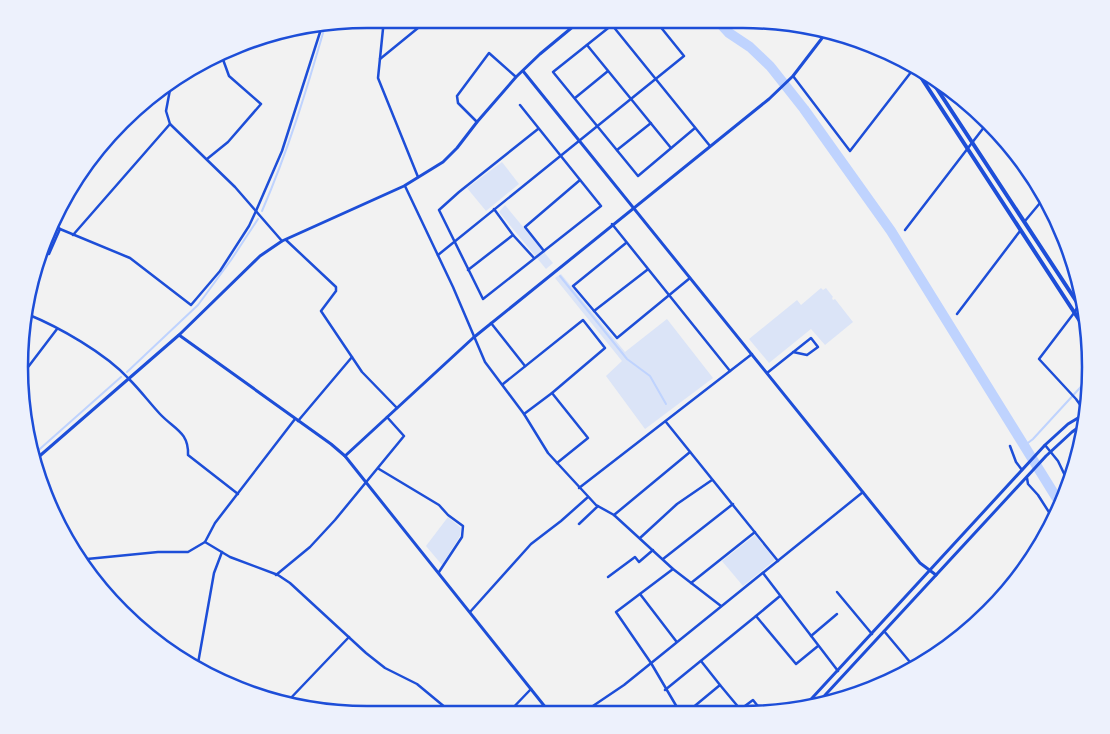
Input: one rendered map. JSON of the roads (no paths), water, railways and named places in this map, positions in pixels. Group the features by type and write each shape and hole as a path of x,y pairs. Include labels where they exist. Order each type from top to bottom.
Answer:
{"highway":[{"path":"922,78 1080,321"},
{"path":"936,88 1076,301"}],"street":[{"path":"383,28 378,78 418,179"},
{"path":"380,59 418,28"},
{"path":"39,456 179,335 260,256 284,240 418,179 450,156 516,77 571,28"},
{"path":"608,28 553,72 638,176 695,128"},
{"path":"614,28 710,146"},
{"path":"438,255 684,56 662,28"},
{"path":"48,253 49,254 60,229 130,258 192,305 220,270 249,226 282,151 321,30"},
{"path":"345,456 473,338 778,92 823,37"},
{"path":"587,45 671,148"},
{"path":"477,122 458,104 457,96 489,53 516,77"},
{"path":"207,160 228,142 261,104 229,76 223,60"},
{"path":"523,71 920,563 936,575"},
{"path":"574,98 608,71"},
{"path":"792,77 850,151 910,72"},
{"path":"170,91 166,110 170,124 284,240 336,287 336,291 321,311 362,372 397,408"},
{"path":"520,105 601,206 483,300 439,210 458,192 538,129"},
{"path":"617,150 651,123"},
{"path":"73,235 170,124"},
{"path":"905,230 984,128"},
{"path":"544,251 525,227 580,180"},
{"path":"404,186 438,255 485,362 503,384 557,464 598,506 614,515 673,569 721,606"},
{"path":"1025,221 1040,203"},
{"path":"494,209 513,235 534,258"},
{"path":"612,224 647,270 730,371"},
{"path":"958,314 1021,229"},
{"path":"468,270 513,235"},
{"path":"626,243 573,286 617,338 690,278"},
{"path":"594,312 647,270"},
{"path":"1077,306 1039,359 1081,405"},
{"path":"31,316 92,349 128,378 161,415 184,437 188,443 188,455 238,494"},
{"path":"503,384 583,320 606,348 524,414"},
{"path":"491,323 526,366"},
{"path":"28,367 57,329"},
{"path":"179,335 345,456 544,706"},
{"path":"767,373 793,352 811,338 818,347 807,355 793,352"},
{"path":"579,488 752,354"},
{"path":"86,558 158,552 188,552 205,542 215,523 238,494 297,420 352,357"},
{"path":"552,393 588,438 557,464"},
{"path":"276,575 310,547 367,483 404,436 387,417"},
{"path":"810,700 1041,449 1068,424 1079,418"},
{"path":"666,422 778,561"},
{"path":"824,697 1046,456 1077,429"},
{"path":"1045,445 1058,461 1064,475"},
{"path":"1010,446 1016,462 1023,469"},
{"path":"614,515 690,452"},
{"path":"378,469 439,504 448,515 462,526 462,537 439,572"},
{"path":"1026,478 1028,484 1049,513"},
{"path":"640,538 677,504 712,480"},
{"path":"593,706 624,685 863,492"},
{"path":"470,612 530,544 561,521 588,497"},
{"path":"663,559 733,504"},
{"path":"579,524 598,506"},
{"path":"691,584 755,532"},
{"path":"205,542 230,557 276,575 290,583 385,668 418,684 444,706"},
{"path":"608,576 635,557 638,562 653,550"},
{"path":"198,662 214,574 222,552"},
{"path":"673,569 616,612 651,663 676,706"},
{"path":"763,573 838,671"},
{"path":"837,592 872,634"},
{"path":"640,594 677,641"},
{"path":"665,690 780,596"},
{"path":"811,636 837,614"},
{"path":"756,616 796,664 818,646"},
{"path":"884,631 910,662"},
{"path":"291,698 349,637"},
{"path":"701,661 738,706"},
{"path":"695,706 720,685"},
{"path":"515,706 531,689"},
{"path":"744,706 753,700 758,706"}],"waterway":[{"path":"724,28 750,47 770,66 804,109 891,231 1057,498"},
{"path":"729,33 731,28"},
{"path":"262,211 296,120 324,30"},
{"path":"127,372 198,305 258,219"},
{"path":"560,276 627,359 650,376 666,404"},
{"path":"38,451 121,377"},
{"path":"1024,446 1033,439 1082,386"}]}
